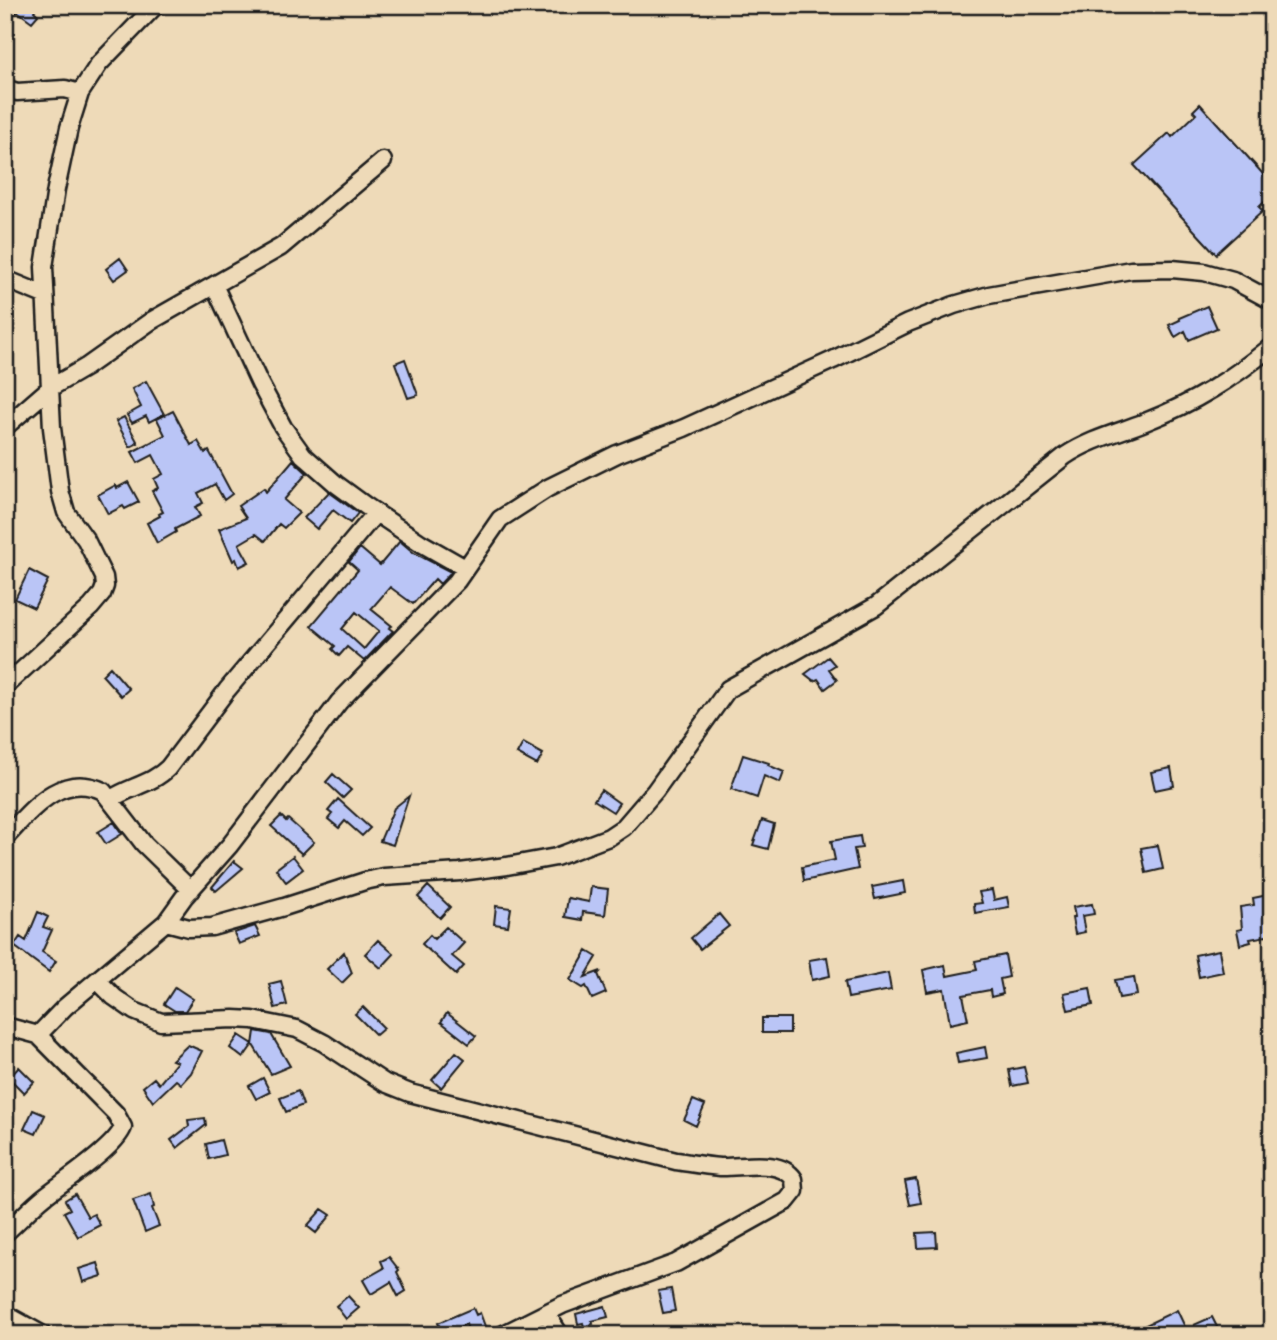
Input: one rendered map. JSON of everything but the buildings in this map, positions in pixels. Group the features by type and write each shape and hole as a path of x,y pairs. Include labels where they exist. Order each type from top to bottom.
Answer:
{"street":[{"path":"5,686 91,607 105,586 99,565 63,502 55,453 44,267 50,221 69,128 80,93 99,64 156,5"},
{"path":"5,88 17,92 65,89 80,93"},
{"path":"5,427 50,388 86,367 151,321 281,247 383,161"},
{"path":"38,1035 65,1007 166,922 230,845 338,702 457,581 500,519 548,488 617,454 684,428 833,360 908,323 989,295 1131,270 1172,269 1204,272 1233,280 1272,301"},
{"path":"5,279 44,295"},
{"path":"214,285 243,352 294,444 313,465 376,513 421,543 466,568"},
{"path":"166,922 189,928 212,927 365,881 519,864 556,857 609,837 624,827 655,791 728,690 876,606 1065,456 1087,442 1189,403 1227,382 1272,346"},
{"path":"111,799 160,776 168,768 227,690 376,513"},
{"path":"5,838 39,805 66,785 94,787 111,799 144,844 191,890"},
{"path":"98,981 134,1011 161,1022 234,1019 297,1029 324,1042 385,1083 410,1093 676,1161 720,1167 770,1167 786,1171 794,1179 795,1191 787,1201 688,1257 546,1313 502,1335"},
{"path":"5,1026 38,1035 116,1114 123,1127 114,1140 43,1197 5,1233"},
{"path":"546,1313 560,1335"},
{"path":"5,1314 43,1335"}]}
